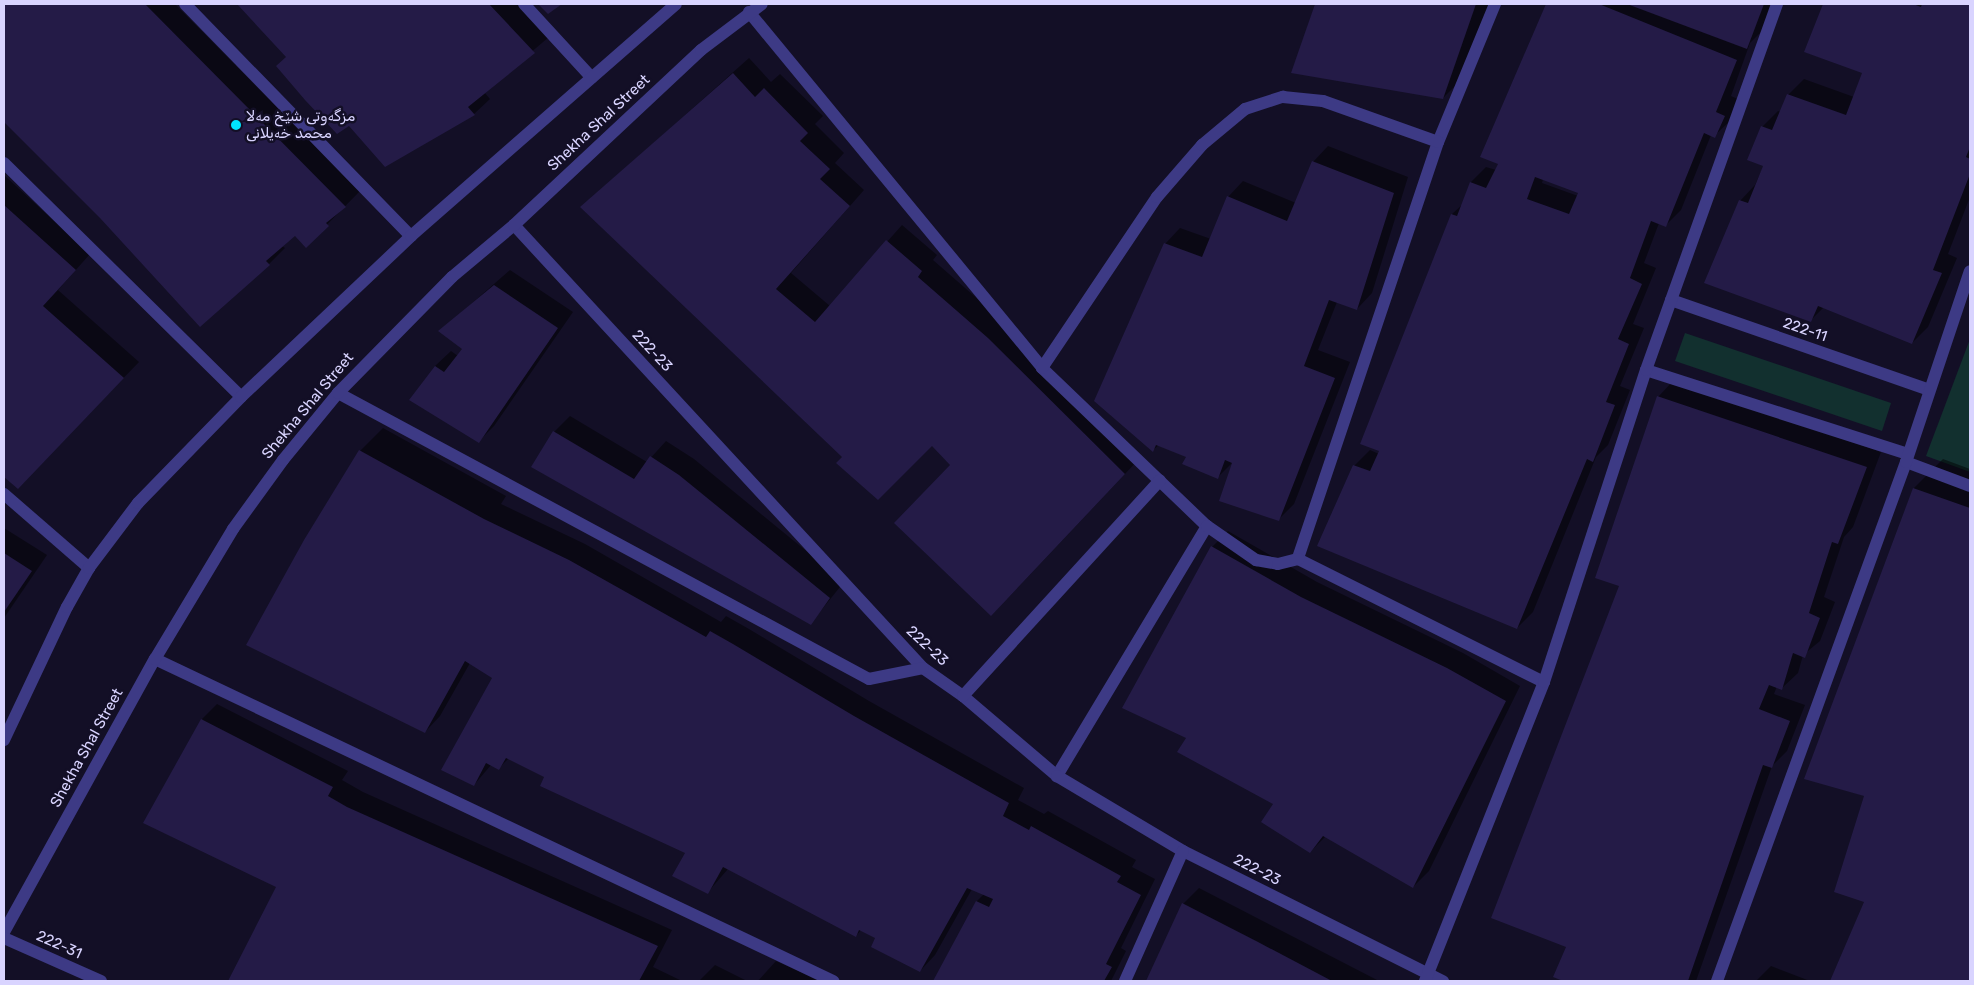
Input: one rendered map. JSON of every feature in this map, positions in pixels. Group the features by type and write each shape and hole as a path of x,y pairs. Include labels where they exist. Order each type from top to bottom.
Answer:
{"street":[{"path":"185,4 411,236"},
{"path":"524,4 592,78"},
{"path":"4,740 67,606 89,568 138,504 241,396 411,236 676,4"},
{"name":"Shekha Shal Street","path":"4,932 155,659 232,529 283,460 338,393 452,277 514,225 701,50 762,4"},
{"path":"1298,559 1438,142 1495,4"},
{"path":"1427,978 1544,682 1646,370 1776,4"},
{"path":"749,12 1042,368 1207,526 1256,560 1278,564 1298,559 1544,682"},
{"path":"1042,368 1156,197 1202,145 1245,109 1283,97 1323,101 1438,142"},
{"path":"4,163 241,396"},
{"name":"222-23","path":"514,225 923,668 963,696 1056,776 1183,851 1427,978 1443,981"},
{"path":"1717,981 1907,458 1970,271"},
{"name":"222-11","path":"1671,300 1929,390"},
{"path":"1958,304 1970,309"},
{"path":"1646,370 1907,458 1970,486"},
{"path":"338,393 869,680 923,668"},
{"path":"963,696 1160,480"},
{"path":"4,494 89,568"},
{"path":"1056,776 1207,526"},
{"path":"155,659 833,981"},
{"path":"1124,981 1183,851"},
{"name":"222-31","path":"4,938 101,981"}],"green space":[{"path":"1685,333 1891,403 1882,431 1675,361"},
{"path":"1970,339 1970,472 1926,456"}],"building":[{"path":"4,4 145,4 346,207 326,223 329,226 306,248 295,236 266,261 270,265 200,327 100,218 4,122"},
{"path":"237,4 489,4 535,53 468,107 475,115 385,167 349,126 337,134 305,100 276,66 286,57"},
{"path":"538,4 562,4 548,14"},
{"path":"1315,4 1476,4 1443,99 1291,73"},
{"path":"1546,4 1599,4 1737,60 1716,112 1725,116 1715,138 1704,133 1666,227 1651,221 1630,278 1642,284 1618,339 1629,344 1606,402 1615,405 1593,462 1587,459 1517,629 1317,546 1353,465 1370,471 1379,451 1360,444 1451,214 1457,216 1470,182 1486,188 1498,164 1480,157","holes":["1535,177 1578,193 1569,214 1527,199"]},
{"path":"1627,4 1764,4 1747,49"},
{"path":"1823,4 1913,4 1921,7 1922,4 1970,4 1970,147 1966,157 1970,159 1970,174 1933,270 1942,273 1912,344 1818,306 1811,322 1704,283 1739,200 1748,203 1763,166 1747,160 1761,126 1772,130 1787,94 1846,115 1862,73 1804,52"},
{"path":"733,73 755,97 764,88 808,133 800,141 830,169 820,179 850,206 776,289 815,322 886,240 922,271 918,277 988,338 1125,474 991,616 894,523 950,465 932,446 878,500 836,463 842,457 580,207"},
{"path":"1312,161 1394,193 1357,310 1329,300 1304,366 1335,378 1279,521 1219,501 1232,463 1225,460 1218,479 1182,464 1186,457 1156,445 1153,452 1094,401 1164,243 1202,257 1227,196 1287,221"},
{"path":"4,205 76,270 43,306 124,378 18,489 4,477"},
{"path":"494,285 558,328 479,443 409,400 435,366 444,372 462,349 438,331"},
{"path":"1657,396 1867,467 1838,544 1832,542 1809,613 1820,618 1805,658 1793,653 1782,690 1769,685 1759,709 1790,721 1772,768 1763,765 1688,981 1563,981 1553,977 1566,947 1491,918 1619,586 1595,578"},
{"path":"553,431 634,479 650,456 679,475 830,598 811,625 531,467"},
{"path":"359,450 484,519 569,560 706,637 710,631 854,716 1009,803 1003,816 1029,830 1031,826 1121,876 1117,882 1141,895 1106,964 1112,967 1104,981 933,981 976,901 989,907 993,899 967,888 920,972 871,947 875,938 859,930 856,937 723,867 708,894 672,876 685,853 540,786 544,777 506,758 499,770 486,763 474,786 441,770 492,678 465,661 425,733 246,645 304,540"},
{"path":"1913,488 1970,508 1970,981 1830,981 1864,902 1834,892 1864,796 1804,779"},
{"path":"1211,546 1301,597 1447,668 1506,701 1413,888 1323,836 1310,853 1261,822 1273,804 1177,752 1186,738 1122,708"},
{"path":"4,553 32,571 4,612"},
{"path":"201,719 333,787 328,796 347,807 658,946 639,981 228,981 276,887 143,823"},
{"path":"1182,903 1258,942 1332,981 1146,981"}],"place":[{"name":"مزگەوتی شێخ مەلا محمد خەیلانی","path":"236,125"}]}
